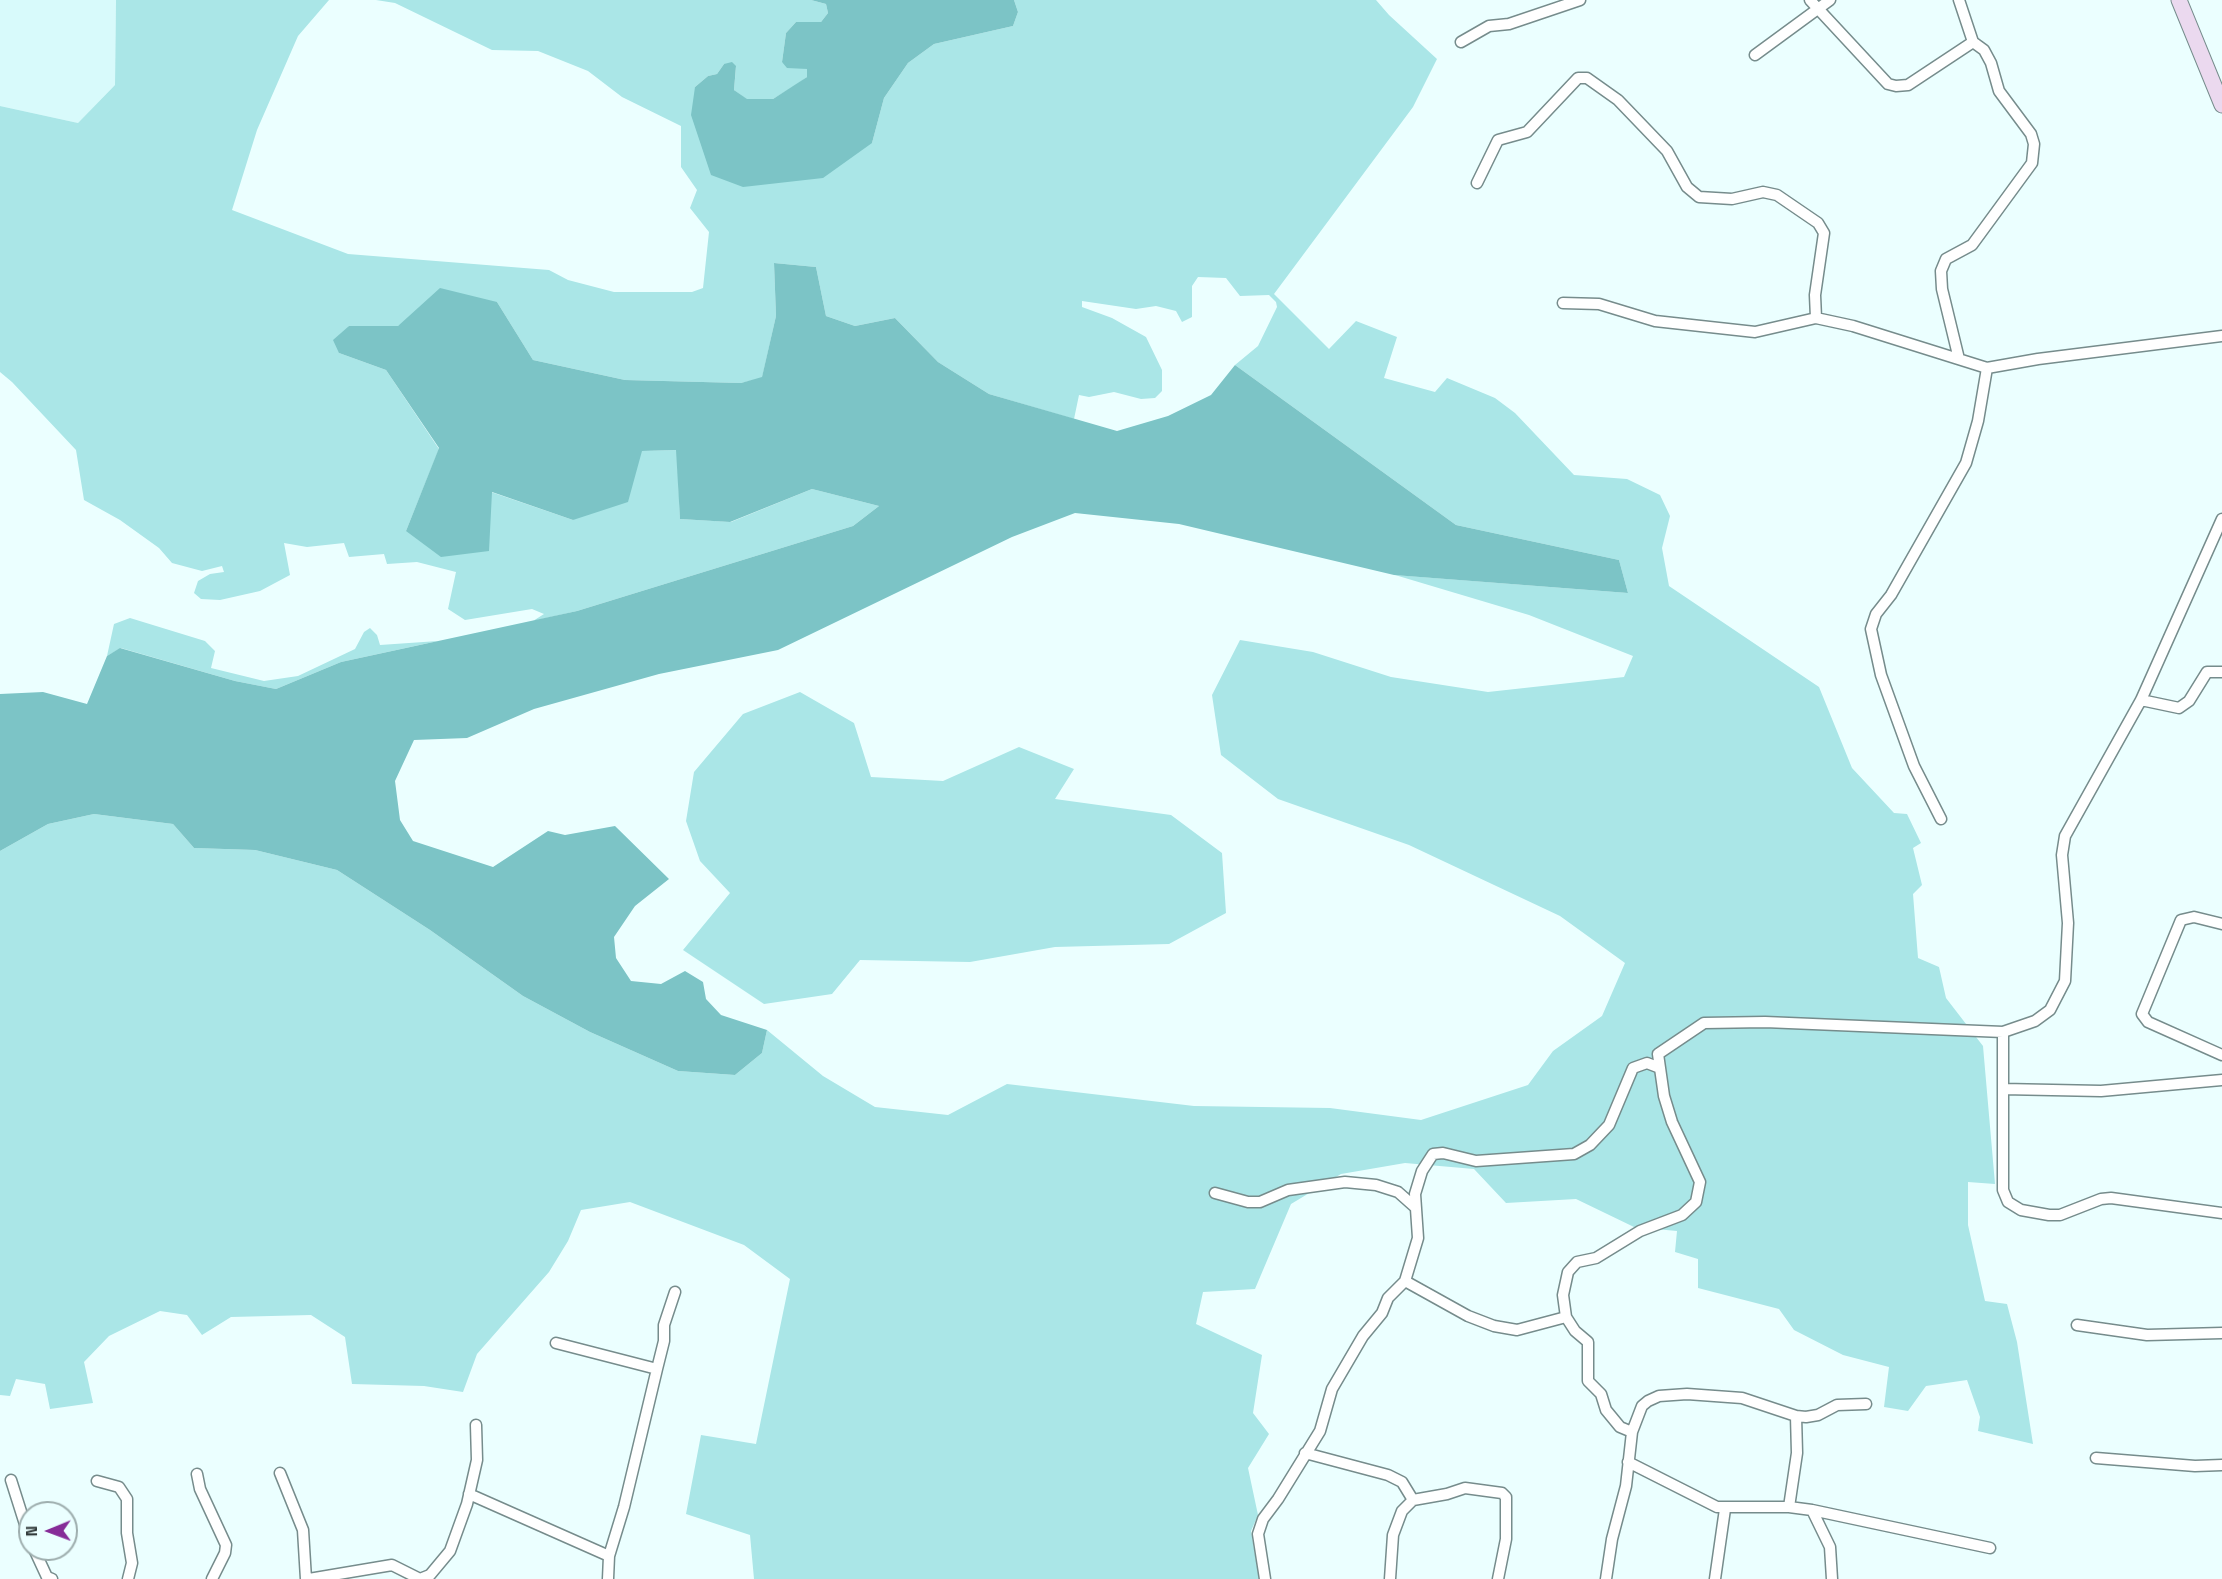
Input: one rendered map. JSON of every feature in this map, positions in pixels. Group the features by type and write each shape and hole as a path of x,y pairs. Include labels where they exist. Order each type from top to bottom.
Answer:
{"street":[{"path":"1461,42 1490,27 1509,24 1580,0"},
{"path":"1755,56 1814,4 1830,0"},
{"path":"1959,0 1973,42 1984,50 1999,91 2031,134 2034,154 2032,162 1972,244 1946,259 1941,271 1942,288 1959,358"},
{"path":"2180,0 2222,105"},
{"path":"1814,4 1888,84 1896,86 1908,85 1973,42"},
{"path":"1477,183 1498,140 1527,132 1578,78 1587,78 1618,100 1667,151 1687,187 1699,197 1732,199 1763,192 1778,195 1818,223 1824,233 1815,295 1815,318"},
{"path":"1563,303 1599,304 1655,321 1755,332 1815,318 1852,326 1987,368 2049,357 2222,336"},
{"path":"1941,819 1914,766 1881,675 1872,629 1876,614 1891,595 1966,463 1978,421 1987,368"},
{"path":"1632,1432 1620,1427 1606,1410 1601,1394 1588,1381 1588,1342 1575,1331 1566,1317 1563,1295 1568,1272 1577,1262 1596,1258 1640,1231 1683,1215 1696,1202 1700,1182 1672,1122 1664,1096 1658,1054 1704,1023 1765,1022 2003,1032 2035,1021 2050,1010 2065,981 2068,924 2062,855 2065,836 2141,700 2222,519"},
{"path":"2141,700 2179,708 2189,701 2208,672 2222,672"},
{"path":"2222,924 2194,917 2181,920 2142,1014 2148,1022 2222,1055"},
{"path":"2003,1032 2003,1190 2008,1202 2021,1210 2060,1215 2101,1199 2111,1198 2222,1213"},
{"path":"1265,1579 1258,1534 1263,1519 1320,1431 1337,1380 1363,1336 1382,1313 1388,1298 1405,1281 1418,1238 1415,1194 1422,1172 1433,1154 1476,1161 1574,1154 1590,1145 1610,1125 1633,1068 1647,1063 1660,1068"},
{"path":"2003,1089 2101,1091 2222,1080"},
{"path":"1215,1194 1248,1202 1260,1202 1288,1190 1345,1182 1376,1185 1398,1192 1416,1208"},
{"path":"1405,1281 1468,1316 1494,1326 1517,1330 1566,1317"},
{"path":"608,1579 609,1556 624,1507 664,1341 664,1325 675,1292"},
{"path":"2077,1325 2147,1335 2222,1333"},
{"path":"556,1343 657,1369"},
{"path":"1606,1579 1632,1432 1642,1406 1659,1396 1687,1394 1742,1398 1796,1416 1818,1415 1837,1405 1866,1404"},
{"path":"1789,1507 1797,1453 1796,1416"},
{"path":"280,1473 303,1530 308,1579 392,1565 420,1579 430,1575 450,1551 469,1494 477,1460 476,1425"},
{"path":"1305,1453 1388,1475 1402,1482 1413,1500"},
{"path":"2096,1458 2153,1464 2222,1465"},
{"path":"1628,1462 1682,1491 1725,1509 1743,1506 1812,1510 1990,1548"},
{"path":"197,1474 200,1489 226,1545 225,1553 212,1579"},
{"path":"11,1479 18,1501"},
{"path":"97,1481 119,1487 127,1499 127,1533 132,1563 128,1579"},
{"path":"1390,1579 1396,1521 1402,1511 1413,1500 1465,1488 1502,1493 1506,1497 1506,1539 1498,1579"},
{"path":"469,1494 609,1556"},
{"path":"1715,1579 1725,1509"},
{"path":"1812,1510 1830,1547 1832,1579"},
{"path":"40,1561 47,1577 52,1579"}],"shaded area":[{"path":"0,0 116,0 115,85 78,123 0,106"},
{"path":"116,0 329,0 298,36 257,130 232,210 348,254 549,270 568,280 614,292 692,292 703,288 709,232 690,208 697,190 681,167 681,126 622,97 588,71 538,51 492,50 395,3 376,0 811,0 826,4 828,13 821,22 796,22 786,33 782,62 807,69 807,77 796,85 773,99 746,99 734,90 736,67 724,64 717,74 708,76 695,87 872,143 884,98 908,63 934,44 1013,26 1018,12 1014,0 1376,0 1437,59 1413,107 1274,294 1329,349 1356,321 1397,337 1384,378 1435,392 1447,378 1495,398 1515,413 1574,475 1627,479 1660,495 1670,516 1662,548 1669,586 1819,687 1852,768 1894,813 1907,814 1921,843 1913,848 1922,885 1913,894 1918,958 1939,967 1946,998 1983,1046 1995,1184 1968,1182 1968,1225 1985,1301 2007,1304 2017,1342 2033,1444 1978,1431 1980,1417 1967,1380 1926,1386 1908,1411 1884,1407 1889,1367 1843,1355 1794,1330 1779,1309 1698,1288 1698,1259 1675,1252 1677,1231 1634,1227 1576,1199 1506,1203 1474,1169 1405,1163 1341,1174 1291,1204 1255,1289 1203,1292 1196,1324 1262,1355 1253,1413 1269,1434 1248,1468 1258,1515 1251,1531 1259,1579 754,1579 750,1535 686,1514 701,1435 756,1444 790,1279 744,1245 630,1202 581,1210 568,1241 549,1272 477,1354 463,1392 424,1386 352,1384 345,1337 311,1315 231,1317 202,1335 187,1315 160,1311 109,1336 84,1362 93,1403 50,1409 45,1384 16,1379 10,1396 0,1395 0,851 48,824 94,814 173,824 194,848 255,850 337,870 430,930 523,996 590,1032 678,1071 735,1075 762,1053 767,1030 823,1076 875,1107 948,1115 1007,1084 1194,1106 1330,1108 1421,1120 1528,1085 1553,1051 1602,1016 1625,963 1560,916 1409,845 1278,799 1221,755 1212,695 1240,640 1313,652 1391,677 1488,692 1624,677 1633,656 1529,615 1395,575 1628,593 1619,560 1456,525 1235,365 1258,346 1277,307 1276,302 1269,295 1240,296 1226,278 1198,277 1192,286 1192,317 1182,322 1176,311 1156,306 1136,309 1082,301 1082,307 1112,318 1146,337 1162,370 1162,391 1155,398 1141,399 1114,392 1089,397 1079,395 1074,419 989,394 938,362 895,318 855,326 826,316 816,267 774,263 776,316 762,378 741,383 625,380 533,360 497,302 398,326 349,326 339,353 386,370 439,449 406,531 491,492 573,520 641,451 677,450 680,519 731,522 812,489 879,506 853,526 577,611 533,621 544,614 532,609 465,620 448,609 456,572 417,562 387,564 384,554 349,557 344,543 307,547 284,543 290,575 260,591 220,600 201,599 194,593 198,581 210,574 224,572 222,566 202,571 172,563 159,548 120,520 84,500 76,450 0,372 0,106 78,123 115,85"},
{"path":"811,0 1014,0 1018,12 1013,26 934,44 908,63 884,98 872,143 823,178 743,187 711,175 691,115 695,87 708,76 717,74 724,64 732,62 736,66 734,90 747,99 773,99 807,77 807,69 787,68 782,62 786,33 796,22 821,22 828,13 826,4"},
{"path":"774,263 816,267 826,316 855,326 895,318 938,362 989,394 1117,431 1168,416 1211,395 1235,365 1456,525 1619,560 1628,593 1394,575 1179,524 1075,513 1012,537 778,650 659,674 534,709 467,738 414,740 395,781 400,820 413,841 493,867 548,831 565,835 615,826 669,879 635,906 614,937 616,958 631,981 661,984 685,971 703,982 706,999 721,1015 767,1030 762,1053 735,1075 678,1071 590,1032 523,996 430,930 337,870 255,850 194,848 173,824 94,814 48,824 0,851 0,694 43,692 87,704 107,656 120,648 235,681 276,689 341,662 577,611 853,526 879,506 812,489 730,522 680,519 676,450 642,451 628,502 573,520 492,492 489,551 441,557 406,531 439,448 386,370 339,353 333,340 349,326 398,326 440,288 497,302 533,360 625,380 741,383 762,377 776,316"},
{"path":"130,618 205,641 215,651 211,668 264,681 298,676 355,649 364,632 370,628 377,635 380,645 438,641 341,662 276,689 235,681 121,648 107,656 114,624"},
{"path":"800,692 854,723 871,777 943,781 1019,747 1074,769 1055,799 1171,815 1222,853 1226,913 1169,944 1055,947 970,962 860,960 832,994 764,1004 683,950 730,893 700,861 686,821 694,772 743,714"}]}
